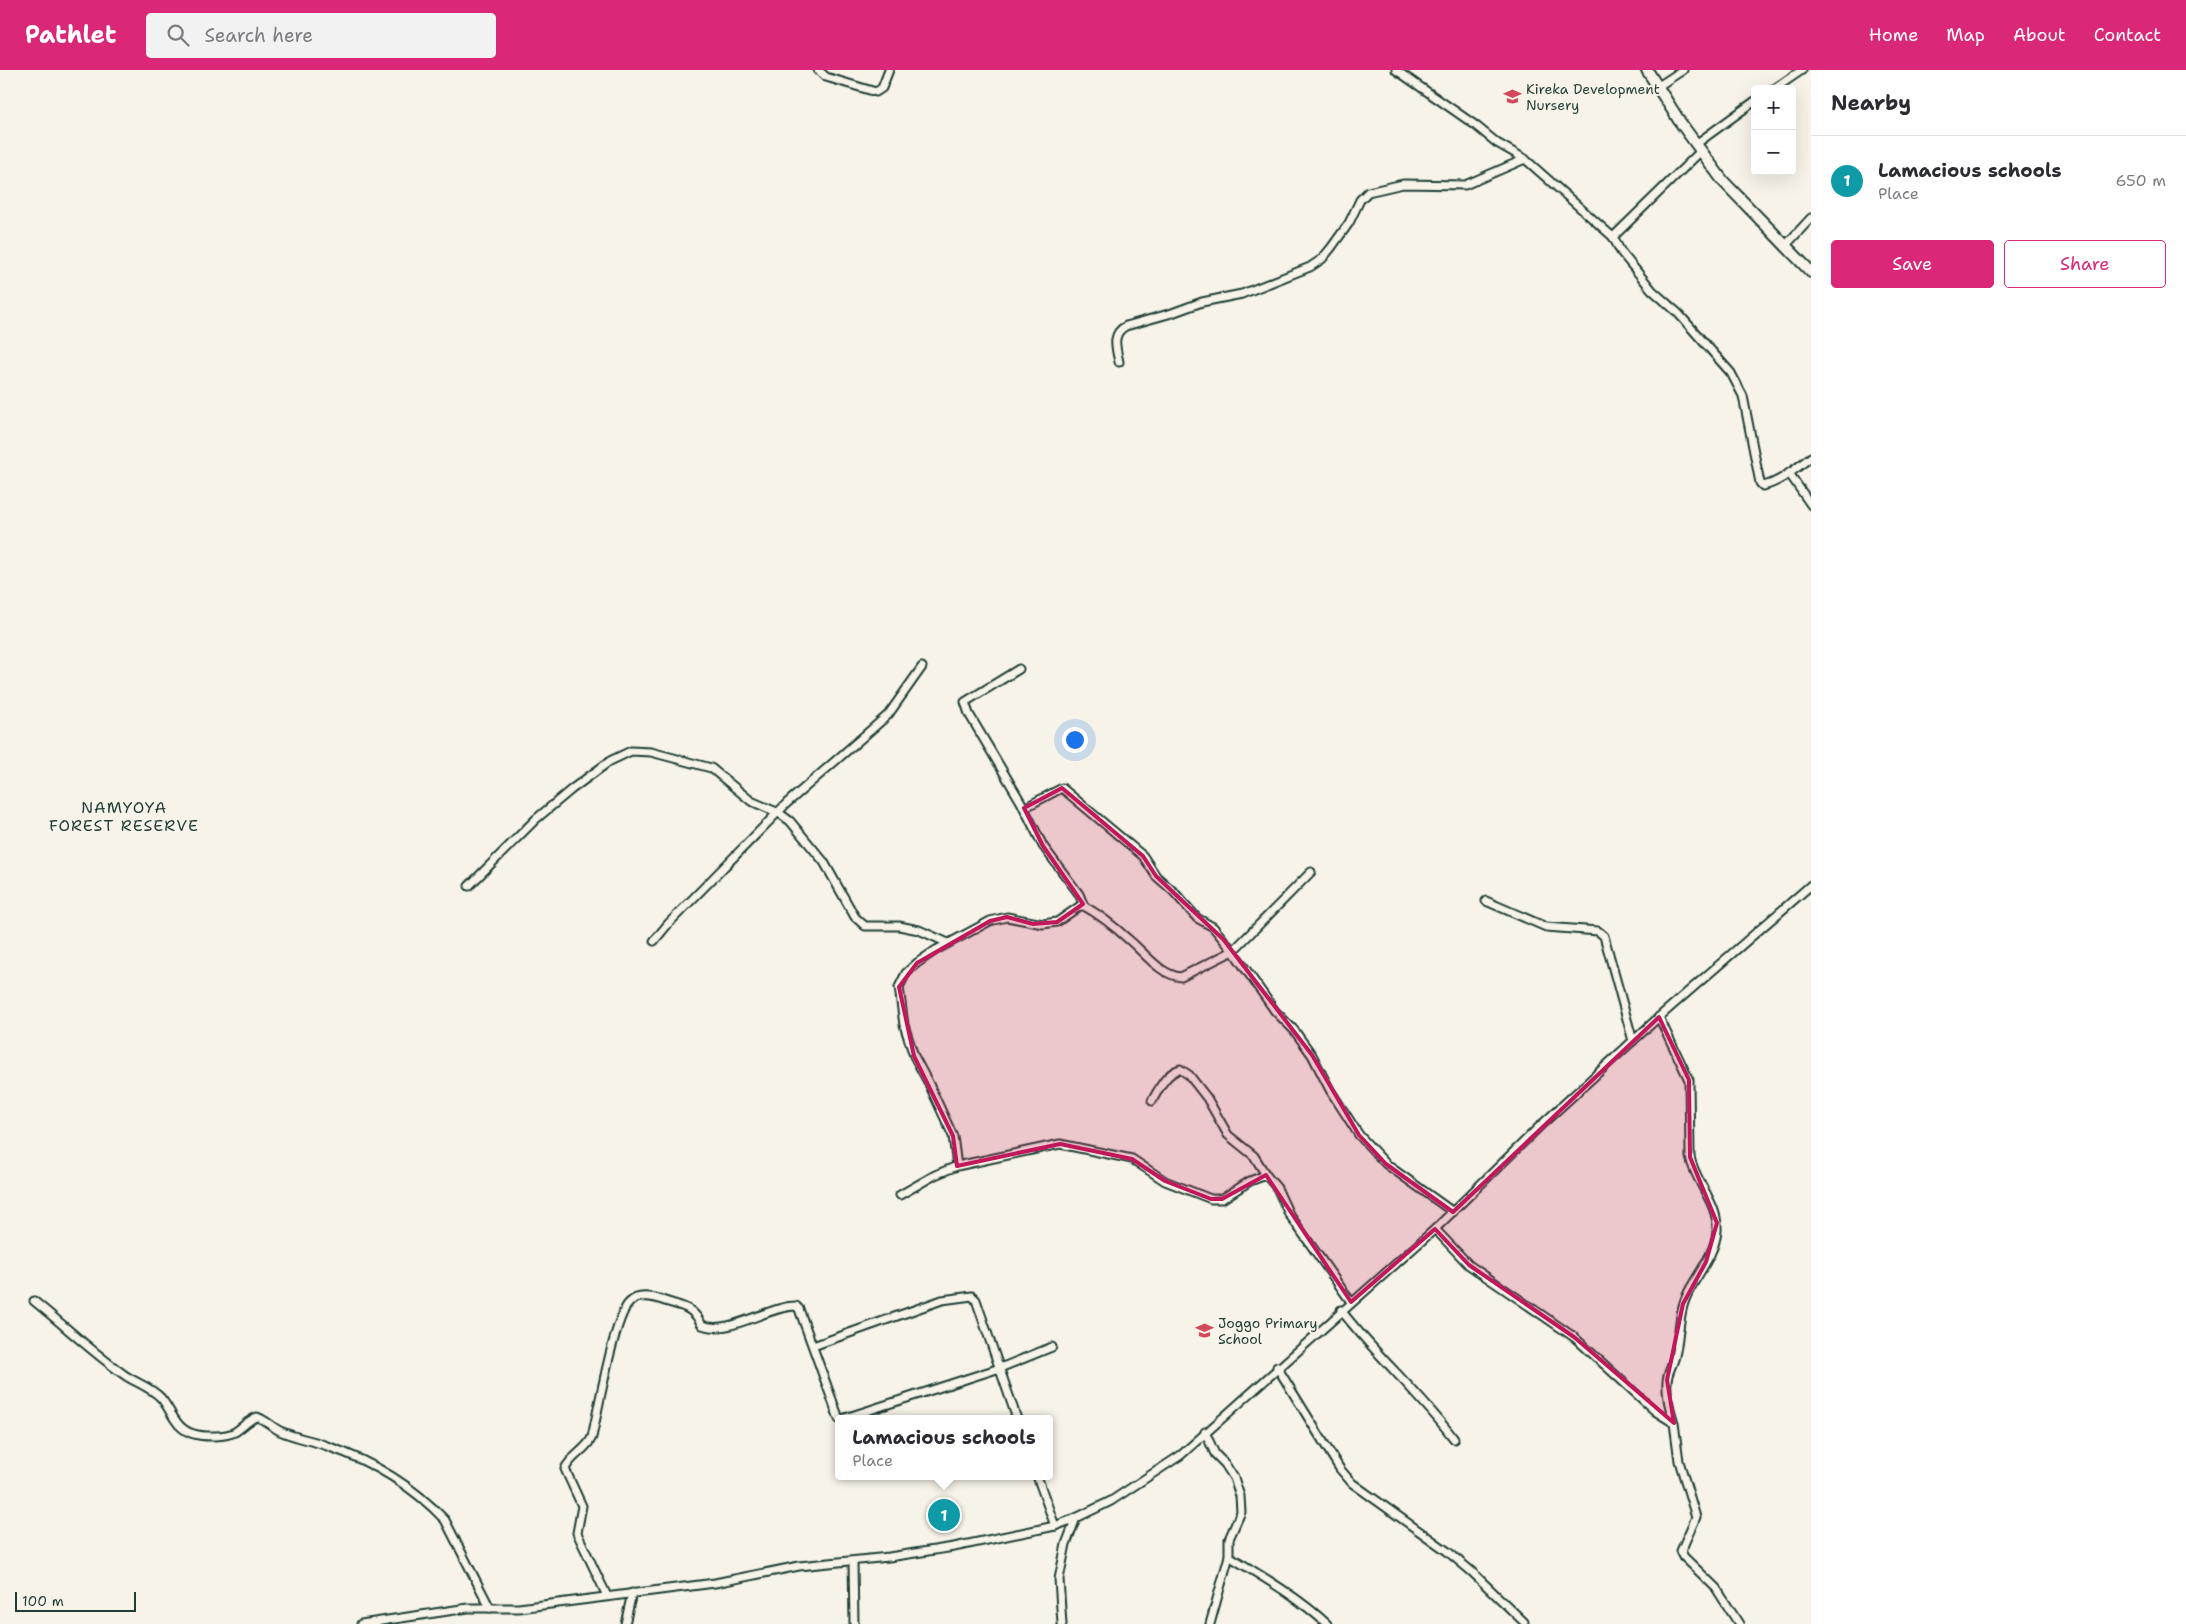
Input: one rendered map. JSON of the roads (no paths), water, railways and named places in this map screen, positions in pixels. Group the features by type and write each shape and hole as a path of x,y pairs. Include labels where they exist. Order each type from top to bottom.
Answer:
{"street":[{"path":"818,70 826,77 876,92 886,82 890,70"},
{"path":"1396,70 1475,125 1497,143 1525,159 1613,237 1621,252 1652,290 1678,313 1731,373 1743,396 1760,483 1763,486 1789,473 1811,458"},
{"path":"1647,70 1698,148 1723,181 1811,272"},
{"path":"1657,87 1683,70"},
{"path":"1780,85 1802,70"},
{"path":"1613,237 1698,148 1751,104"},
{"path":"1119,362 1115,337 1120,329 1202,302 1242,294 1310,267 1322,259 1349,224 1360,200 1368,192 1403,184 1465,185 1525,159"},
{"path":"1786,246 1811,218"},
{"path":"1789,473 1811,504"},
{"path":"654,941 668,924 788,803 888,715 922,667"},
{"path":"1019,669 965,702 969,714 1024,808 1043,846 1079,894 1084,906 1127,938 1164,971 1181,977 1233,951 1311,872"},
{"path":"469,886 536,819 610,761 631,751 651,752 711,768 751,801 779,813 790,821 824,862 855,917 865,926 899,926 919,930 948,944"},
{"path":"1024,808 1062,788 1143,856 1156,876 1174,892 1197,918 1213,927 1233,951 1275,1011 1294,1030 1312,1055 1330,1090 1359,1134 1386,1164 1453,1212"},
{"path":"361,1624 468,1608 528,1607 715,1583 799,1566 853,1562 954,1547 1054,1526 1076,1518 1111,1501 1180,1455 1453,1212 1540,1126 1659,1017 1811,885"},
{"path":"1486,901 1546,927 1598,931 1604,936 1633,1041"},
{"path":"957,1166 953,1136 914,1056 904,1025 899,987 906,973 917,963 990,921 1007,917 1043,924 1057,922 1080,906 1084,906"},
{"path":"1659,1017 1689,1080 1690,1157 1692,1167 1713,1209 1716,1223 1715,1240 1706,1262 1683,1304 1675,1357 1667,1380 1667,1400 1674,1423 1679,1461 1696,1517 1681,1551 1684,1557 1716,1588 1739,1624"},
{"path":"1152,1101 1164,1080 1175,1071 1180,1069 1189,1075 1207,1098 1228,1135 1254,1156 1277,1188 1289,1214 1351,1302"},
{"path":"900,1196 936,1175 957,1166 1060,1144 1132,1159 1165,1181 1211,1200 1222,1199 1250,1182 1266,1175"},
{"path":"1435,1228 1469,1265 1574,1337 1655,1411 1674,1423"},
{"path":"607,1596 577,1532 582,1506 565,1469 568,1461 590,1443 617,1330 624,1310 630,1301 639,1297 654,1296 690,1309 696,1313 702,1325 710,1327 728,1325 775,1310 796,1306 799,1309 839,1415"},
{"path":"813,1346 942,1300 972,1296 976,1300 1016,1415"},
{"path":"34,1301 126,1376 160,1396 176,1423 193,1434 229,1434 257,1417 277,1430 329,1446 392,1476 445,1520 490,1608"},
{"path":"1341,1310 1361,1337 1415,1392 1454,1439"},
{"path":"853,1415 1000,1368 1052,1347"},
{"path":"1277,1368 1340,1469 1352,1483 1472,1571 1524,1622"},
{"path":"1205,1432 1215,1454 1225,1464 1234,1478 1240,1496 1241,1512 1229,1539 1228,1556 1210,1624"},
{"path":"1038,1480 1054,1526"},
{"path":"1062,1624 1059,1579 1066,1544 1076,1518"},
{"path":"1228,1556 1309,1607 1327,1624"},
{"path":"853,1562 854,1624"},
{"path":"626,1624 632,1593"}],"place":[{"name":"Kireka Development Nursery","path":"1512,97"},
{"name":"Joggo Primary School","path":"1204,1331"},
{"name":"Lamacious schools","path":"944,1515"}],"district":[{"name":"NAMYOYA FOREST RESERVE","path":"124,816"}]}
